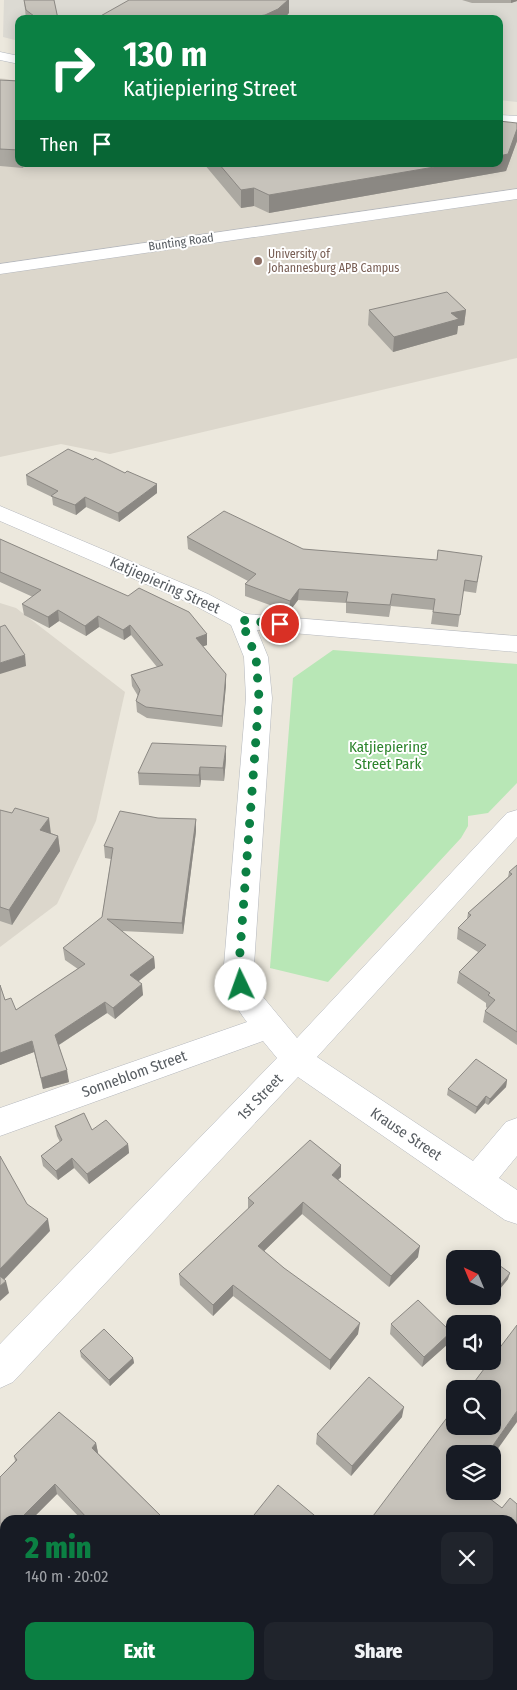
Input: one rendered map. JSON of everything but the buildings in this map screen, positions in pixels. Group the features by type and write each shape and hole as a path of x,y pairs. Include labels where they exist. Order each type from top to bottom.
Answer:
{"street":[{"path":"0,55 15,62"},
{"path":"0,70 15,65"},
{"name":"Bunting Road","path":"0,269 363,216 444,208 517,196"},
{"name":"Bunting Road","path":"363,216 458,215 517,206"},
{"name":"Bunting Road","path":"363,216 439,222"},
{"name":"Katjiepiering Street","path":"0,513 200,599 241,620 517,644"},
{"name":"Krause Street","path":"241,620 256,657 259,698 239,965 241,985 252,1006 296,1059 517,1209"},
{"name":"1st Street","path":"0,1370 296,1059 517,820"},
{"name":"Sonneblom Street","path":"0,1122 268,1027"},
{"path":"476,1182 517,1132"},
{"path":"73,1690 78,1690"}],"shaded area":[{"path":"4,0 517,0 517,102 503,100 503,15 15,15 15,40 3,37"},
{"name":"University of Johannesburg APB Campus","path":"0,78 15,80 15,167 503,167 503,156 517,129 517,358 110,454 61,444 0,457"},
{"path":"0,603 16,608 125,692 96,821 57,904 0,947"}],"green space":[{"name":"Katjiepiering Street Park","path":"333,650 517,664 517,783 488,813 468,816 468,826 461,838 328,982 270,968 293,678"}],"place":[{"name":"University of Johannesburg APB Campus","path":"258,261"}],"route":[{"path":"241,985 239,965 259,698 256,657 241,620 280,624"}]}
